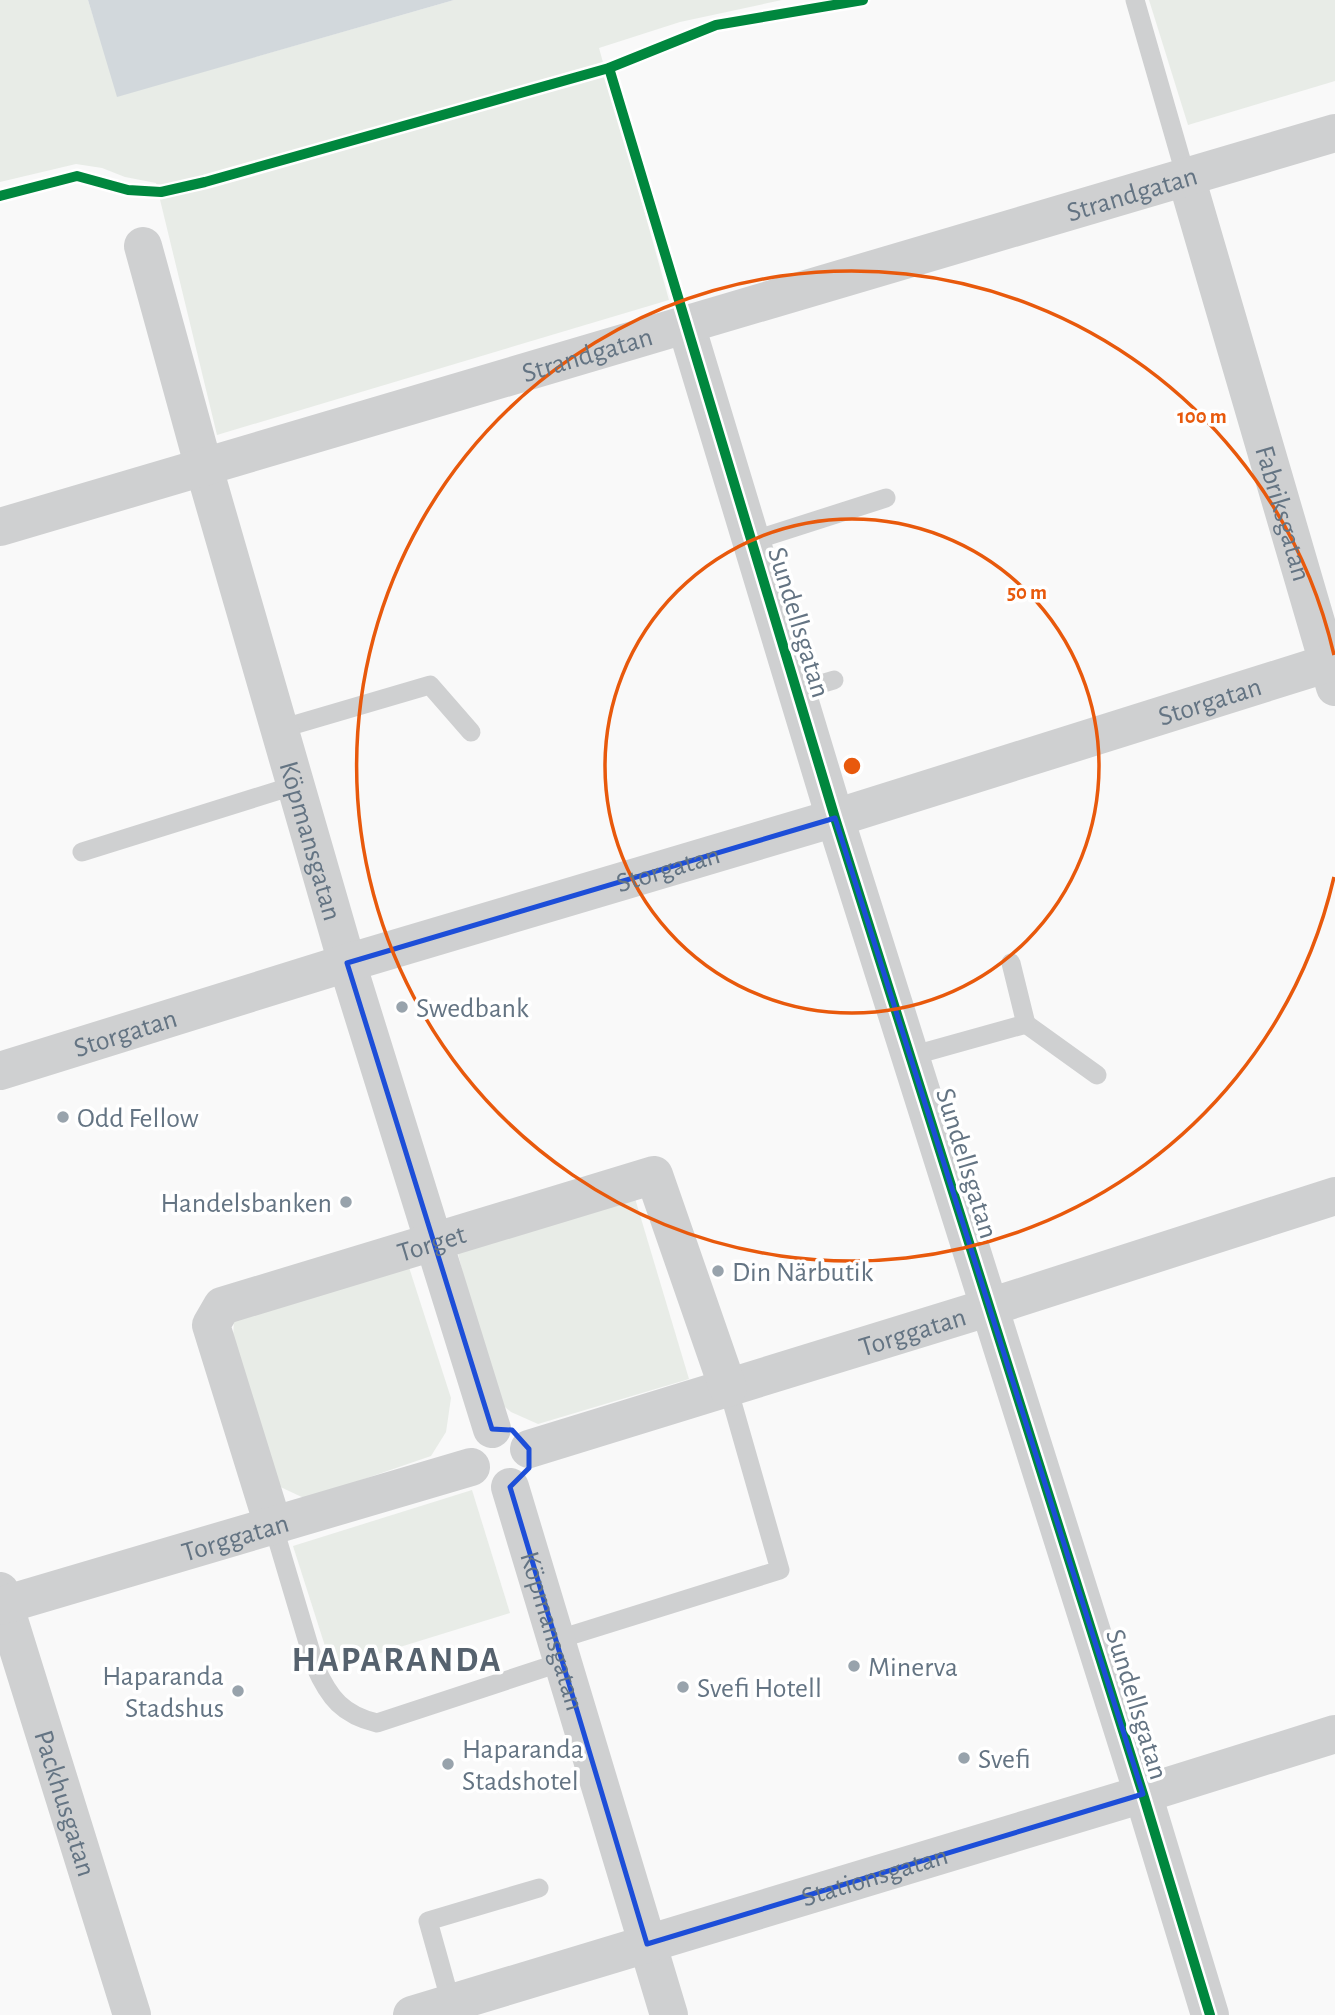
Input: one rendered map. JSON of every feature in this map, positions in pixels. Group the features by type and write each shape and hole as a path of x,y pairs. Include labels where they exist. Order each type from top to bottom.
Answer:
{"street":[{"name":"Strandgatan","path":"0,527 1335,133"},
{"name":"Fabriksgatan","path":"1186,177 1333,671"},
{"name":"Köpmansgatan","path":"143,247 347,963 492,1429"},
{"name":"Sundellsgatan","path":"686,325 835,818 1143,1794 1210,2015"},
{"name":"Storgatan","path":"0,1071 347,963 1333,671"},
{"name":"Torget","path":"273,1525 211,1325 222,1306 434,1240 654,1175 728,1388"},
{"name":"Torggatan","path":"529,1449 990,1307 1335,1196"},
{"path":"492,1429 512,1430 520,1435 529,1449 529,1468 524,1477 510,1487 489,1486 475,1475 471,1467 472,1447 477,1438 492,1429"},
{"name":"Torggatan","path":"1,1600 471,1467"},
{"name":"Köpmansgatan","path":"510,1487 669,2015"},
{"name":"Packhusgatan","path":"1,1600 132,2015"},
{"name":"Stationsgatan","path":"412,2015 1335,1734"}],"lane":[{"path":"1135,0 1186,177"},
{"path":"752,541 886,498"},
{"path":"797,691 834,680"},
{"path":"280,729 430,685 471,732"},
{"path":"82,852 296,786"},
{"path":"1012,963 1026,1024 1097,1075"},
{"path":"911,1056 1026,1024"},
{"name":"Torget","path":"273,1525 315,1666 324,1686 343,1709 361,1719 377,1723 559,1651 780,1570 728,1388"},
{"path":"451,2003 428,1920 540,1888"}],"highlighted area":[{"path":"835,818 1143,1794 647,1944 510,1487 529,1468 529,1449 512,1430 492,1429 347,963"}],"shaded area":[{"path":"0,0 88,0 118,96 454,0 782,0 680,22 599,48 669,300 217,435 156,183 125,177 102,168 76,164 0,182"},
{"path":"88,0 454,0 117,97"},
{"path":"1149,0 1335,0 1335,81 1188,125"},
{"path":"634,1195 689,1379 538,1424 511,1412 492,1396 457,1249"},
{"path":"407,1261 451,1398 446,1432 431,1456 306,1499 274,1484 233,1340 234,1319"},
{"path":"472,1490 510,1613 332,1668 293,1546"}],"cycle path":[{"path":"0,196 77,176 128,190 161,192 609,68 716,25 863,0"},
{"path":"609,68 835,818 1143,1794 1210,2015"}],"place":[{"name":"Swedbank","path":"402,1007"},
{"name":"Odd Fellow","path":"63,1117"},
{"name":"Handelsbanken","path":"346,1202"},
{"name":"Din Närbutik","path":"718,1271"},
{"name":"Minerva","path":"854,1666"},
{"name":"Svefi Hotell","path":"683,1687"},
{"name":"Haparanda Stadshus","path":"238,1691"},
{"name":"Svefi","path":"964,1758"},
{"name":"Haparanda Stadshotel","path":"448,1764"}],"district":[{"name":"HAPARANDA","path":"397,1659"}]}
